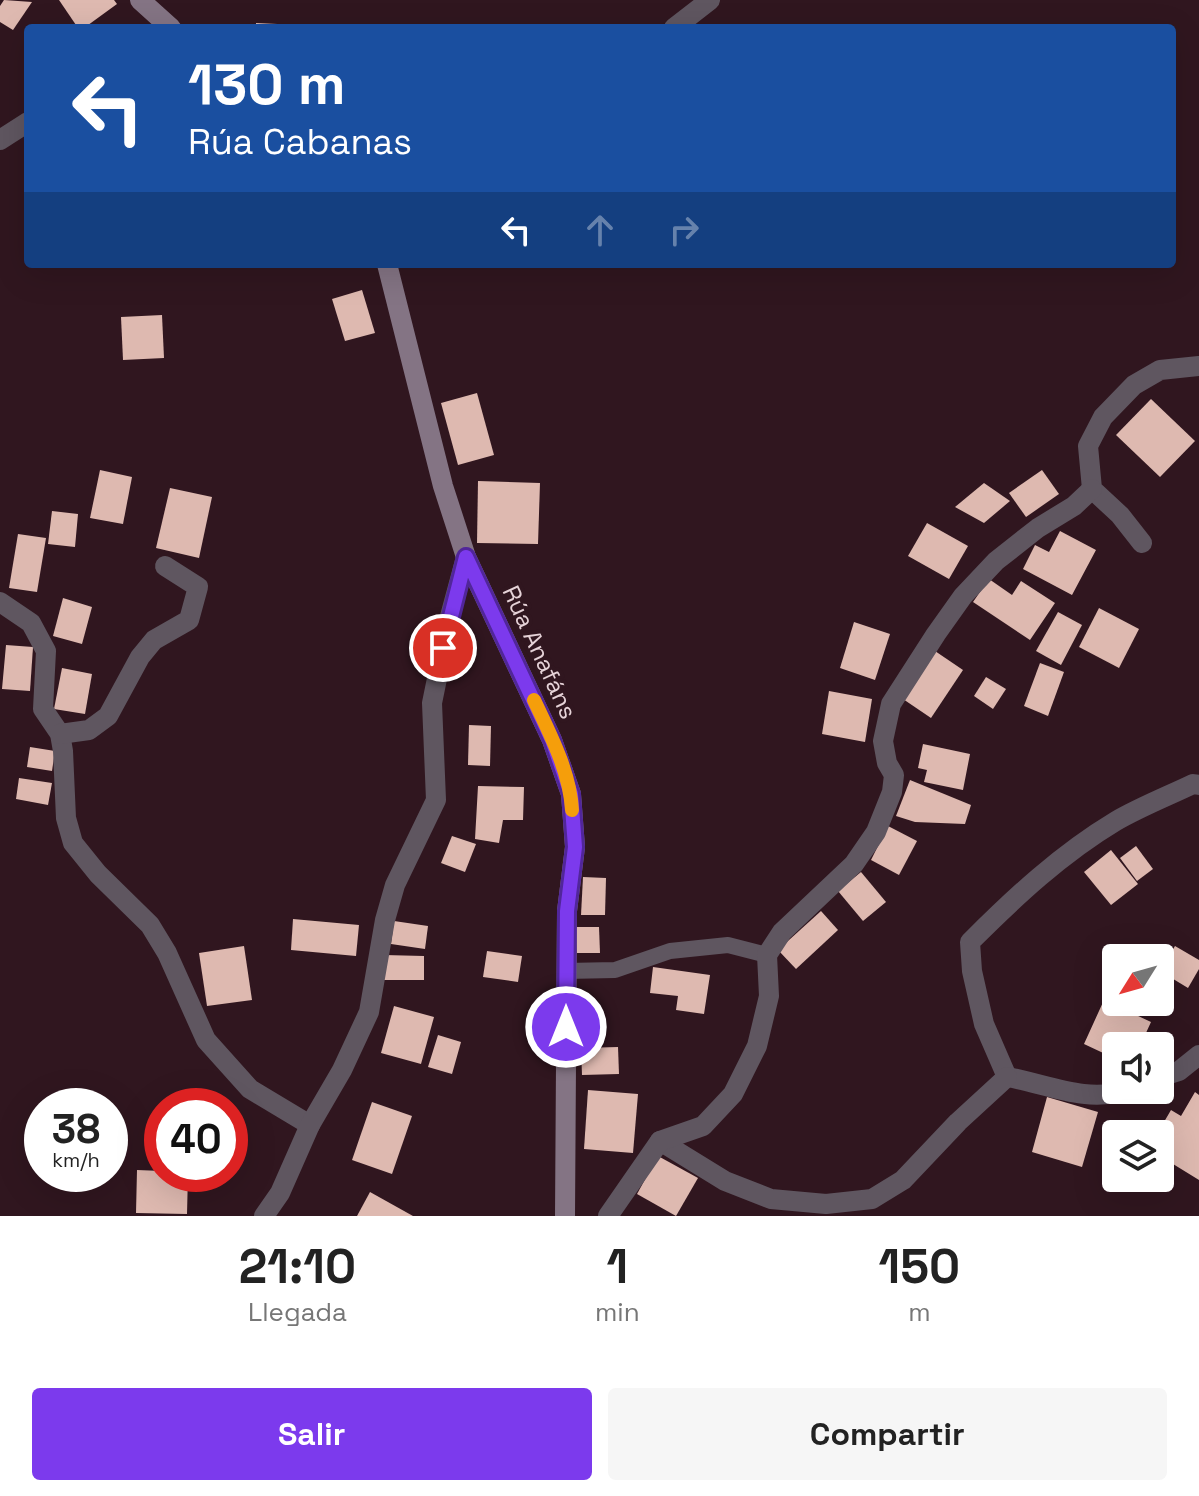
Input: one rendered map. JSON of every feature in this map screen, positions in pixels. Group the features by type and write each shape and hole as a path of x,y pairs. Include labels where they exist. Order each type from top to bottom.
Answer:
{"street":[{"path":"140,0 167,24"},
{"path":"679,24 710,0"},
{"path":"0,140 24,125"},
{"name":"Rúa Anafáns","path":"388,268 443,486 466,557 552,740 571,794 575,847 567,911 565,1216"},
{"path":"1142,543 1120,515 1092,489 1088,446 1103,417 1134,385 1160,370 1199,366"},
{"path":"608,1216 660,1141 703,1126 733,1094 757,1046 769,996 767,955 782,932 854,864 876,832 892,792 894,775 887,763 883,741 891,704 954,608 996,561 1038,528 1074,506 1092,489"},
{"path":"264,1216 280,1193 310,1125 342,1070 369,1012 385,920 395,885 436,800 432,703 466,557"},
{"path":"60,734 89,730 108,716 147,648 154,640 189,620 198,587 165,566"},
{"path":"0,602 31,623 46,651 43,709 60,734 66,818 73,843 98,874 150,925 167,953 206,1040 250,1089 310,1125"},
{"path":"1007,1077 984,1024 972,971 970,942 1061,858 1117,820 1193,784 1199,785"},
{"path":"1174,1073 1199,1055"},
{"path":"660,1141 725,1181 771,1199 826,1204 872,1199 903,1180 958,1122 1007,1077"},
{"path":"1007,1077 1073,1093 1102,1093"}],"lane":[{"path":"566,971 615,970 670,951 728,945 767,955"}],"building":[{"path":"4,0 32,2 13,30 0,22 0,6"},
{"path":"59,0 114,0 117,4 90,24 75,24"},
{"path":"362,290 375,333 345,341 332,299"},
{"path":"162,315 164,358 123,360 121,317"},
{"path":"477,393 494,455 458,465 441,403"},
{"path":"1151,399 1195,441 1160,477 1116,435"},
{"path":"100,470 132,477 123,524 90,518"},
{"path":"1042,470 1059,494 1026,517 1009,493"},
{"path":"478,481 540,483 538,544 477,543"},
{"path":"984,483 1010,501 984,523 955,507"},
{"path":"170,488 212,497 199,558 156,548"},
{"path":"52,511 78,514 75,547 48,544"},
{"path":"927,523 968,546 949,579 908,556"},
{"path":"1060,531 1096,550 1072,595 1023,569 1035,545 1049,552"},
{"path":"18,534 46,538 37,592 9,588"},
{"path":"989,579 1012,595 1021,581 1055,603 1030,640 973,602"},
{"path":"63,598 92,607 82,644 53,636"},
{"path":"1099,608 1139,629 1119,668 1079,647"},
{"path":"1058,612 1082,625 1061,665 1036,651"},
{"path":"854,622 890,634 875,680 840,668"},
{"path":"6,645 33,647 30,691 2,689"},
{"path":"935,651 963,670 931,718 903,699"},
{"path":"1040,663 1064,672 1048,716 1024,706"},
{"path":"62,668 92,674 85,714 54,709"},
{"path":"986,677 1006,689 993,709 974,696"},
{"path":"829,691 872,699 865,742 822,734"},
{"path":"469,725 491,726 490,766 468,765"},
{"path":"923,744 970,754 963,790 924,782 927,770 918,768"},
{"path":"30,747 55,751 52,771 27,767"},
{"path":"19,778 52,783 48,805 16,799"},
{"path":"910,780 971,805 965,824 915,822 896,816"},
{"path":"478,786 524,787 523,820 503,820 499,843 475,839"},
{"path":"888,826 917,841 899,875 871,860"},
{"path":"452,836 476,844 465,872 441,863"},
{"path":"1136,846 1153,869 1137,881 1120,858"},
{"path":"1111,850 1138,884 1111,905 1084,872"},
{"path":"861,872 886,902 863,921 838,891"},
{"path":"583,877 606,878 605,915 581,915"},
{"path":"821,911 838,930 796,969 778,950"},
{"path":"293,919 359,925 356,956 291,950"},
{"path":"394,921 428,926 425,949 391,944"},
{"path":"576,927 599,927 600,953 577,953"},
{"path":"244,946 252,1000 207,1006 199,953"},
{"path":"1174,948 1199,960 1199,969 1188,988 1174,980"},
{"path":"487,951 522,956 518,982 483,977"},
{"path":"384,955 424,956 424,980 384,980"},
{"path":"653,967 710,975 704,1014 676,1010 678,996 650,993"},
{"path":"1102,1004 1102,1016 1138,1016 1151,1022 1146,1032 1102,1032 1102,1052 1084,1044"},
{"path":"394,1006 434,1017 421,1064 381,1053"},
{"path":"438,1035 461,1042 452,1074 428,1067"},
{"path":"618,1047 619,1074 582,1075 581,1048"},
{"path":"588,1090 638,1094 633,1153 584,1149"},
{"path":"1195,1092 1199,1095 1199,1180 1174,1165 1174,1120 1165,1120 1171,1110 1181,1116"},
{"path":"1047,1097 1098,1112 1082,1167 1032,1152"},
{"path":"372,1102 412,1116 392,1174 352,1160"},
{"path":"658,1156 698,1178 676,1216 637,1194"},
{"path":"137,1170 144,1170 144,1192 188,1192 187,1214 136,1213"},
{"path":"370,1192 413,1216 357,1216"}],"slow traffic":[{"path":"534,700 571,794 572,810"}],"route":[{"path":"443,648 466,557 552,740 571,794 575,847 567,911 566,1027"}]}
